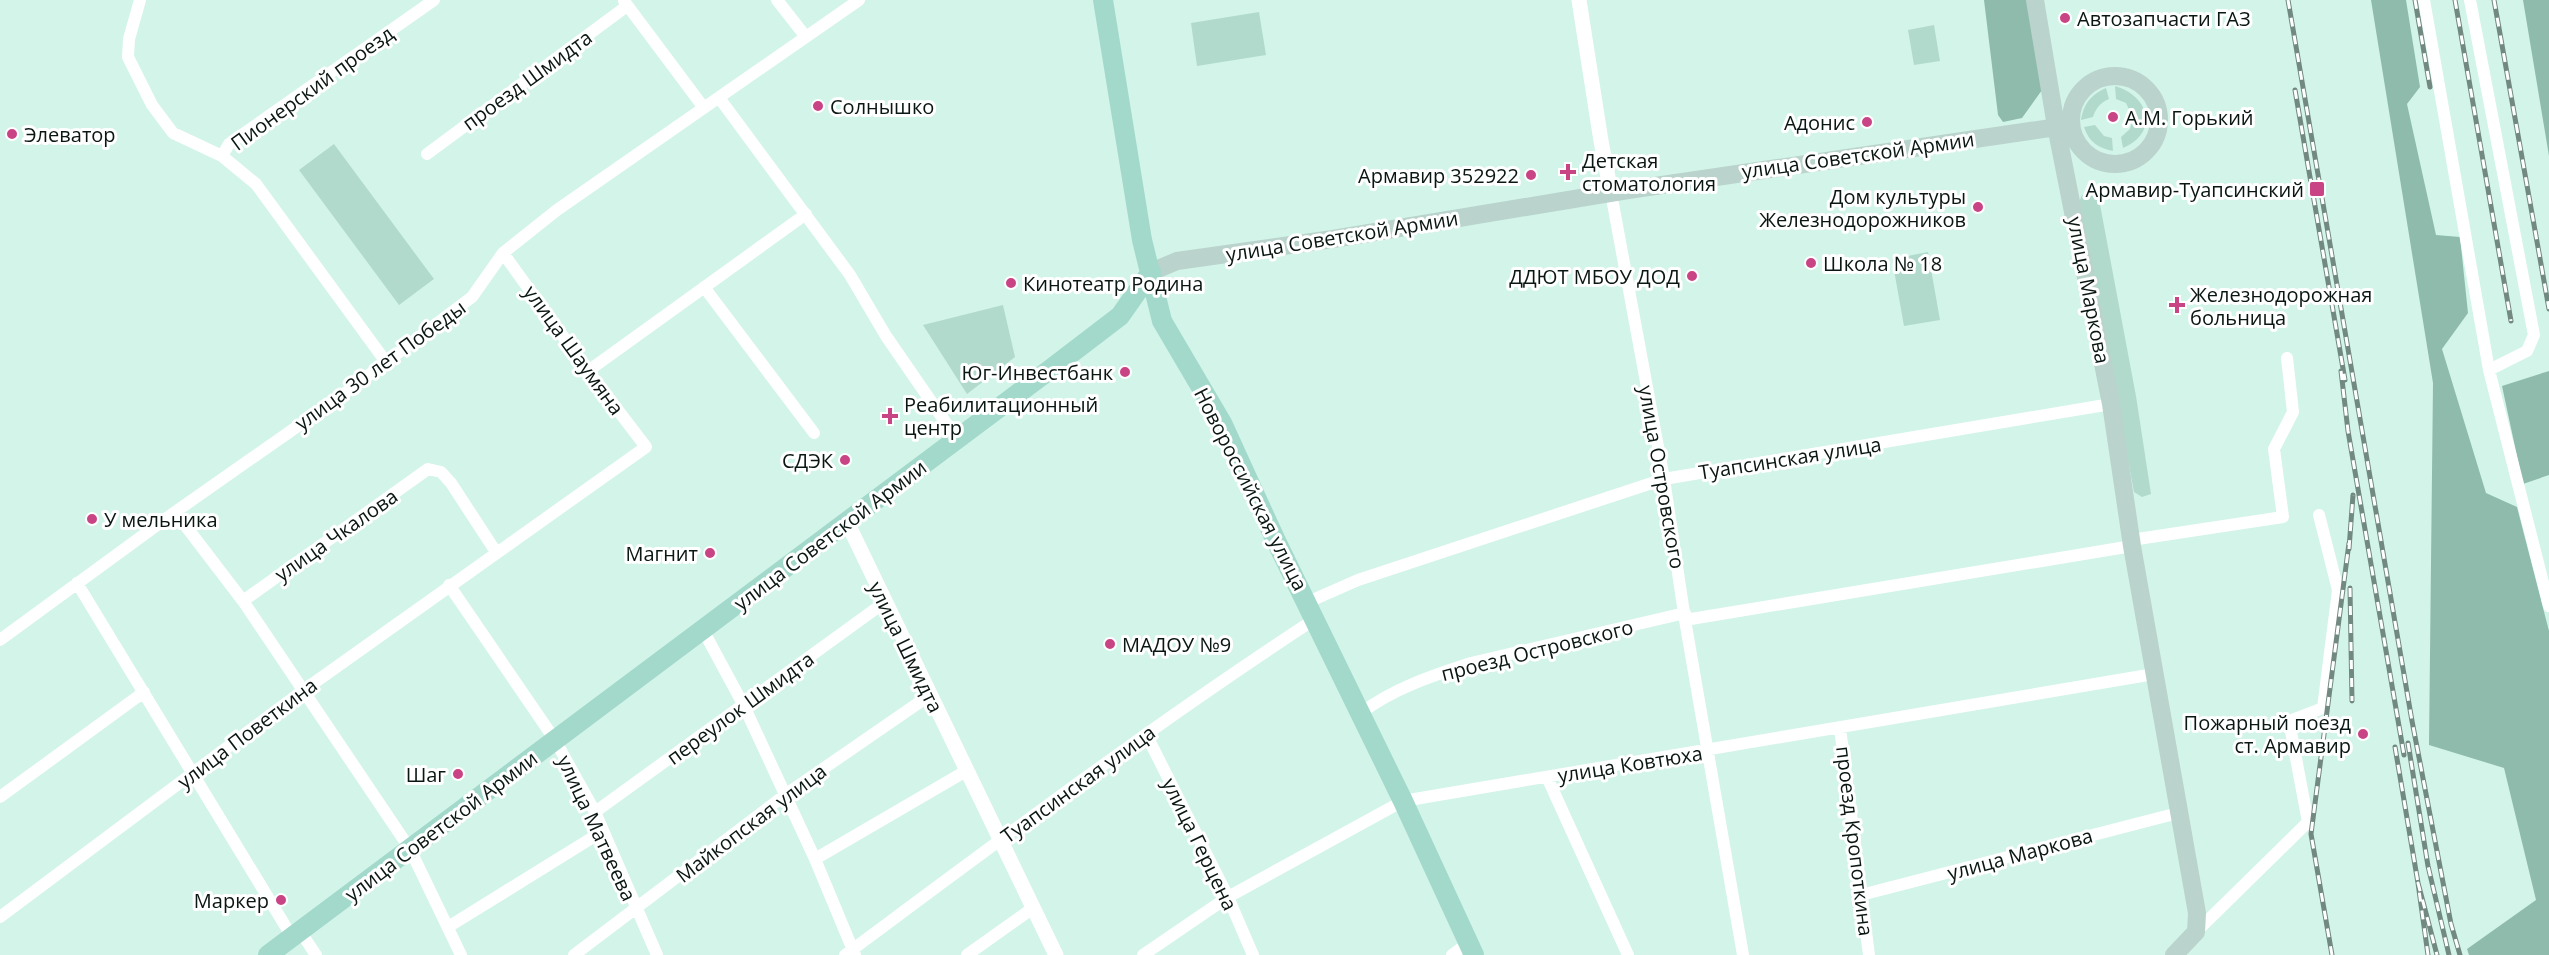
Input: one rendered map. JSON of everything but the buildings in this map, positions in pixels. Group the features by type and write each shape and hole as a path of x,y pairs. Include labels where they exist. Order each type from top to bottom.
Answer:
{"main road":[{"name":"Новороссийская улица","path":"1103,0 1142,240 1162,321 1222,423 1276,541 1403,801 1471,949"},
{"name":"улица Маркова","path":"2035,0 2064,126 2111,404 2131,543 2197,914 2196,932"},
{"path":"2109,76 2123,76 2136,81 2151,95 2159,114 2159,128 2150,147 2135,160 2121,164 2109,164 2088,155 2064,126 2081,93 2096,80 2109,76"},
{"name":"улица Советской Армии","path":"268,955 1120,316 1151,272 1178,261 1333,239 1611,193 2064,126"},
{"path":"2174,955 2196,932"}],"street":[{"path":"140,0 129,39 128,57 152,105 173,133 222,156 256,184 386,362"},
{"name":"Пионерский проезд","path":"222,156 229,144 434,0"},
{"path":"777,0 806,37"},
{"name":"улица 30 лет Победы","path":"0,640 386,362 472,297 503,253 557,210 720,99 859,0"},
{"name":"улица Островского","path":"1579,0 1601,141 1664,479 1743,955"},
{"path":"2424,0 2489,370 2549,606"},
{"path":"2470,0 2534,335 2528,351 2489,370"},
{"path":"625,3 704,108"},
{"name":"проезд Шмидта","path":"427,154 625,3"},
{"path":"720,99 850,275 886,336 957,439"},
{"path":"588,371 806,214"},
{"name":"улица Шаумяна","path":"503,253 646,447"},
{"path":"704,287 814,433"},
{"path":"1685,616 2283,517 2274,449 2293,412 2287,358"},
{"name":"Туапсинская улица","path":"851,953 1229,675 1311,611 1358,580 1664,479 2111,404"},
{"name":"улица Поветкина","path":"0,917 304,690 646,447"},
{"name":"улица Чкалова","path":"243,600 428,469 441,472 451,483 496,552"},
{"path":"175,512 243,600 410,849 461,955"},
{"path":"2196,932 2308,822 2289,721 2323,708 2338,590 2319,514"},
{"name":"улица Шмидта","path":"847,522 1056,955"},
{"path":"77,583 296,934 316,955"},
{"name":"улица Матвеева","path":"449,585 555,740 595,812 657,955"},
{"name":"переулок Шмидта","path":"595,812 885,602"},
{"name":"проезд Островского","path":"1361,713 1372,704 1438,674 1471,663 1685,616"},
{"path":"703,630 744,706 815,860 851,953"},
{"name":"улица Ковтюха","path":"1145,954 1228,897 1403,801 2154,674"},
{"path":"0,797 144,692"},
{"name":"Майкопская улица","path":"574,955 785,795 930,695"},
{"name":"проезд Кропоткина","path":"1840,728 1869,955"},
{"name":"улица Герцена","path":"1146,734 1228,897 1253,955"},
{"path":"815,860 966,771"},
{"path":"1547,777 1628,955"},
{"name":"улица Маркова","path":"1861,895 2178,813"},
{"path":"448,927 603,831"},
{"path":"967,955 1033,908"},
{"path":"1452,955 1471,949"}],"green space":[{"path":"1984,0 2027,0 2042,90 2022,118 2003,122 1998,115"},
{"path":"2371,0 2406,0 2420,87 2407,104 2436,235 2460,237 2468,313 2442,349 2486,493 2517,507 2549,631 2549,955 2469,955 2467,949 2536,900 2504,768 2429,745 2433,383"},
{"path":"2523,0 2549,0 2549,156"},
{"path":"1259,12 1266,55 1197,66 1191,23"},
{"path":"1934,25 1940,61 1914,65 1908,30"},
{"path":"2115,86 2136,98 2146,115 2146,124 2142,133 2123,148 2121,137 2130,129 2133,118 2126,103 2116,99"},
{"path":"2106,88 2109,99 2099,106 2093,117 2081,120 2089,100"},
{"path":"2095,125 2104,136 2112,138 2113,151 2091,140 2084,127"},
{"path":"334,144 434,279 399,305 299,170"},
{"path":"2098,194 2136,396 2151,494 2142,497 2134,492 2079,202 2082,195"},
{"path":"1928,252 1940,320 1904,326 1892,259"},
{"path":"1003,305 1015,357 967,394 923,325"},
{"path":"2549,371 2549,475 2523,484 2502,386"}],"railway":[{"path":"2288,0 2412,721 2451,924 2460,955"},
{"path":"2415,0 2430,87"},
{"path":"2455,0 2511,321"},
{"path":"2494,0 2549,309"},
{"path":"2295,90 2345,380"},
{"path":"2341,371 2348,431 2404,755"},
{"path":"2349,549 2353,495"},
{"path":"2332,955 2311,834 2349,543"},
{"path":"2350,588 2352,701"},
{"path":"2408,743 2428,866 2449,955"},
{"path":"2395,747 2418,883"},
{"path":"2428,955 2418,883 2437,955"}],"place":[{"name":"Автозапчасти ГАЗ","path":"2065,18"},
{"name":"Солнышко","path":"818,106"},
{"name":"А.М. Горький","path":"2113,117"},
{"name":"Адонис","path":"1867,122"},
{"name":"Элеватор","path":"12,134"},
{"name":"Детская стоматология","path":"1568,172"},
{"name":"Армавир 352922","path":"1531,175"},
{"name":"Армавир-Туапсинский","path":"2317,189"},
{"name":"Дом культуры Железнодорожников","path":"1978,207"},
{"name":"Школа № 18","path":"1811,263"},
{"name":"ДДЮТ МБОУ ДОД","path":"1692,276"},
{"name":"Кинотеатр Родина","path":"1011,283"},
{"name":"Железнодорожная больница","path":"2177,305"},
{"name":"Юг-Инвестбанк","path":"1125,372"},
{"name":"Реабилитационный центр","path":"890,416"},
{"name":"СДЭК","path":"845,460"},
{"name":"У мельника","path":"92,519"},
{"name":"Магнит","path":"710,553"},
{"name":"МАДОУ №9","path":"1110,644"},
{"name":"Пожарный поезд ст. Армавир","path":"2363,734"},
{"name":"Шаг","path":"458,774"},
{"name":"Маркер","path":"281,900"}]}
